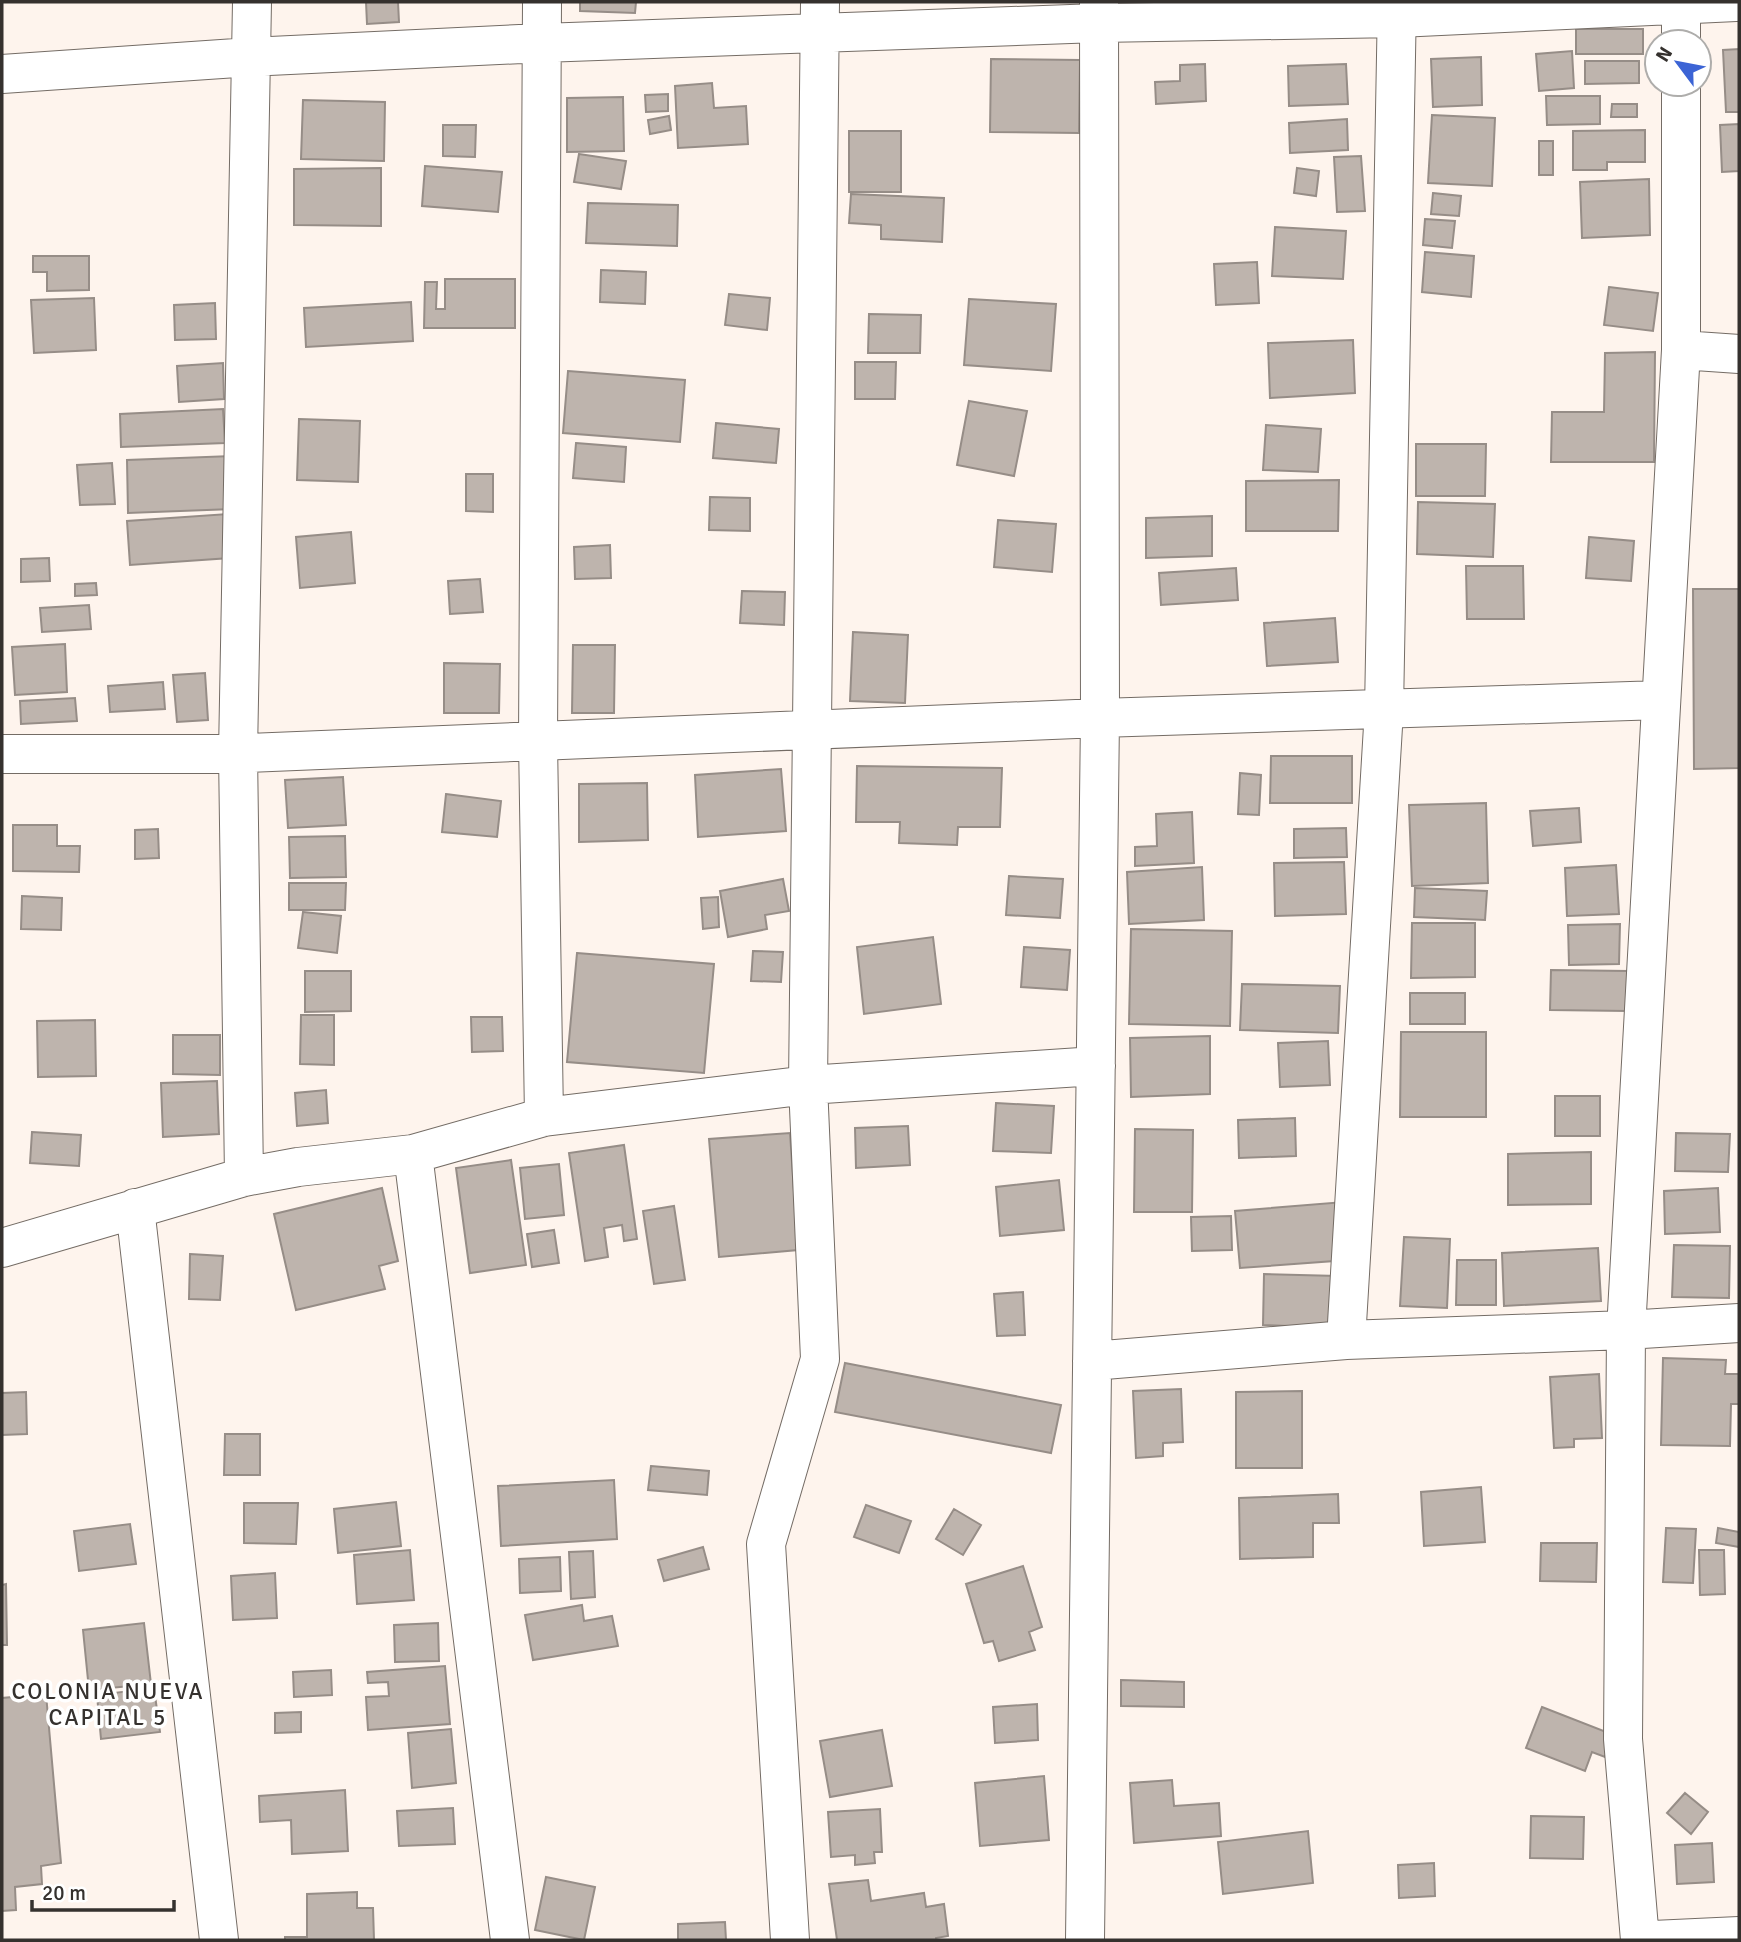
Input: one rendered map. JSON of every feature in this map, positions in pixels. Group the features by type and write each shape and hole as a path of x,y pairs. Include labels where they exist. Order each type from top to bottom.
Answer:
{"street":[{"path":"244,1177 239,753 252,2"},
{"path":"542,2 538,741 544,1117"},
{"path":"2,74 251,57 542,43 820,18 1736,2"},
{"path":"1681,3 1681,28"},
{"path":"1346,1340 1384,710 1397,10"},
{"path":"1085,1940 1100,718 1098,13"},
{"path":"790,1940 766,1544 820,1359 808,1085 820,18"},
{"path":"1640,1940 1623,1739 1626,1330 1681,350 1681,98"},
{"path":"1681,350 1739,354"},
{"path":"2,754 239,753 811,732 1100,718 1661,699"},
{"path":"2,1248 244,1177 298,1167 413,1154 544,1117 808,1085 1096,1066"},
{"path":"413,1154 510,1940"},
{"path":"135,1208 219,1940"},
{"path":"1092,1361 1346,1340 1626,1330 1739,1323"},
{"path":"1653,1940 1739,1936"}],"building":[{"path":"366,2 398,2 399,22 367,24"},
{"path":"580,2 636,2 635,13 580,11"},
{"path":"1576,29 1643,29 1643,54 1576,54"},
{"path":"1739,49 1739,112 1726,112 1723,50"},
{"path":"1572,51 1574,88 1539,91 1536,54"},
{"path":"1481,57 1482,105 1433,107 1431,59"},
{"path":"991,59 1080,60 1079,133 990,132"},
{"path":"1585,61 1639,61 1639,83 1585,84"},
{"path":"1205,64 1206,101 1156,104 1155,82 1180,81 1180,65"},
{"path":"1346,64 1348,104 1289,106 1288,66"},
{"path":"712,83 714,108 746,106 748,144 678,148 675,86"},
{"path":"668,94 668,111 646,112 645,95"},
{"path":"1546,96 1600,96 1600,124 1547,125"},
{"path":"623,97 624,151 567,152 567,98"},
{"path":"303,100 385,102 384,161 301,159"},
{"path":"1612,104 1637,104 1637,117 1611,117"},
{"path":"1432,115 1495,118 1492,186 1428,183"},
{"path":"669,116 671,130 650,134 648,120"},
{"path":"1347,119 1348,150 1290,153 1289,123"},
{"path":"1739,124 1739,171 1722,172 1720,125"},
{"path":"443,125 476,125 475,157 443,156"},
{"path":"1645,130 1645,162 1607,162 1607,170 1573,170 1573,131"},
{"path":"849,131 901,131 901,192 849,192"},
{"path":"1539,141 1553,141 1553,175 1539,175"},
{"path":"579,154 626,161 621,189 574,182"},
{"path":"1361,156 1365,211 1337,212 1334,157"},
{"path":"425,166 502,172 498,212 422,206"},
{"path":"381,168 381,226 294,225 294,169"},
{"path":"1297,168 1319,171 1316,196 1294,193"},
{"path":"1649,179 1650,235 1582,238 1580,182"},
{"path":"1433,193 1461,196 1459,216 1431,214"},
{"path":"851,194 944,198 942,242 881,239 881,225 849,223"},
{"path":"588,203 678,205 677,246 586,243"},
{"path":"1425,219 1455,221 1452,248 1423,245"},
{"path":"1275,227 1346,231 1343,279 1272,276"},
{"path":"1425,252 1474,256 1471,297 1422,292"},
{"path":"33,256 89,256 89,290 47,291 47,272 33,272"},
{"path":"1257,262 1259,303 1216,305 1214,264"},
{"path":"601,270 646,272 645,304 600,302"},
{"path":"445,279 515,279 515,328 424,328 425,282 437,282 436,309 445,309"},
{"path":"1609,287 1658,293 1653,331 1604,325"},
{"path":"729,294 770,298 767,330 725,325"},
{"path":"94,298 96,350 34,353 31,300"},
{"path":"969,299 1056,304 1051,371 964,365"},
{"path":"411,302 413,341 306,347 304,308"},
{"path":"215,303 216,339 175,340 174,305"},
{"path":"869,314 921,315 920,353 868,353"},
{"path":"1353,340 1355,393 1270,398 1268,343"},
{"path":"1655,352 1654,462 1551,462 1552,412 1604,412 1605,353"},
{"path":"855,362 896,362 895,399 855,399"},
{"path":"223,363 224,399 179,402 177,366"},
{"path":"568,371 685,380 680,442 563,433"},
{"path":"969,401 1027,411 1014,476 957,465"},
{"path":"223,409 225,443 121,447 120,414"},
{"path":"299,419 360,421 358,482 297,480"},
{"path":"716,423 779,429 776,463 713,458"},
{"path":"1266,425 1321,429 1318,472 1263,470"},
{"path":"576,443 626,447 624,482 573,478"},
{"path":"1416,444 1486,444 1485,496 1416,496"},
{"path":"232,456 233,509 128,513 127,460"},
{"path":"112,463 115,504 80,505 77,465"},
{"path":"466,474 493,474 493,512 466,511"},
{"path":"1339,480 1338,531 1246,531 1246,481"},
{"path":"710,497 750,498 750,531 709,530"},
{"path":"1418,502 1495,504 1493,557 1417,554"},
{"path":"228,514 230,558 130,565 127,521"},
{"path":"1212,516 1212,556 1146,558 1146,518"},
{"path":"998,520 1056,524 1052,572 994,567"},
{"path":"351,532 355,583 300,588 296,537"},
{"path":"1589,537 1634,541 1631,581 1586,578"},
{"path":"610,545 611,578 575,579 574,547"},
{"path":"49,558 50,581 21,582 21,559"},
{"path":"1466,566 1523,566 1524,619 1467,619"},
{"path":"1236,568 1238,600 1161,605 1159,573"},
{"path":"480,579 483,612 450,614 448,581"},
{"path":"96,583 97,595 75,596 75,584"},
{"path":"1693,589 1739,589 1739,768 1694,769"},
{"path":"742,591 785,592 784,625 740,623"},
{"path":"89,605 91,629 42,632 40,608"},
{"path":"1335,618 1338,662 1267,666 1264,623"},
{"path":"853,632 908,635 905,703 850,701"},
{"path":"65,644 67,692 15,695 12,647"},
{"path":"573,645 615,645 614,713 572,713"},
{"path":"444,663 500,664 499,713 444,713"},
{"path":"205,673 208,720 177,722 173,675"},
{"path":"163,682 165,709 110,712 108,686"},
{"path":"75,698 77,721 21,724 20,701"},
{"path":"1271,756 1352,756 1352,803 1270,803"},
{"path":"857,766 1002,768 1000,827 958,827 957,845 899,843 900,822 856,822"},
{"path":"781,769 786,831 698,837 695,775"},
{"path":"1240,773 1261,775 1259,815 1238,814"},
{"path":"343,777 346,825 288,828 285,780"},
{"path":"647,783 648,840 579,842 579,784"},
{"path":"446,794 501,801 497,837 442,832"},
{"path":"1486,803 1488,883 1412,886 1409,805"},
{"path":"1579,808 1581,842 1533,846 1530,811"},
{"path":"1192,812 1194,863 1135,866 1135,847 1157,846 1156,814"},
{"path":"13,825 57,825 57,846 80,846 79,872 13,871"},
{"path":"1346,828 1347,857 1294,858 1294,829"},
{"path":"158,829 159,858 135,859 135,830"},
{"path":"345,836 346,877 290,878 289,837"},
{"path":"1344,862 1346,914 1275,916 1274,863"},
{"path":"1616,865 1619,914 1567,916 1565,868"},
{"path":"1202,867 1204,920 1129,924 1127,872"},
{"path":"1009,876 1063,879 1060,918 1006,915"},
{"path":"783,879 789,911 765,915 767,929 728,937 720,891"},
{"path":"289,883 346,883 345,910 289,910"},
{"path":"1415,888 1487,891 1485,920 1414,917"},
{"path":"22,896 62,898 61,930 21,929"},
{"path":"718,897 719,927 703,929 701,898"},
{"path":"303,912 341,916 337,953 298,948"},
{"path":"1412,923 1475,923 1475,977 1411,978"},
{"path":"1620,924 1619,964 1569,965 1568,925"},
{"path":"1131,929 1232,931 1230,1026 1129,1024"},
{"path":"933,937 941,1004 864,1014 857,947"},
{"path":"1024,947 1070,950 1067,990 1021,987"},
{"path":"753,951 783,952 781,982 751,981"},
{"path":"577,953 714,964 704,1073 567,1062"},
{"path":"1551,970 1628,971 1627,1011 1550,1010"},
{"path":"305,971 351,971 351,1011 305,1012"},
{"path":"1242,984 1340,986 1338,1033 1240,1030"},
{"path":"1410,993 1465,993 1465,1024 1410,1024"},
{"path":"301,1015 334,1015 334,1065 300,1064"},
{"path":"471,1017 502,1017 503,1051 472,1052"},
{"path":"95,1020 96,1076 38,1077 37,1021"},
{"path":"1401,1032 1486,1032 1486,1117 1400,1117"},
{"path":"173,1035 220,1035 220,1075 173,1074"},
{"path":"1210,1036 1210,1094 1131,1097 1130,1038"},
{"path":"1328,1041 1330,1085 1280,1087 1278,1043"},
{"path":"217,1081 219,1134 163,1137 161,1083"},
{"path":"326,1090 328,1123 297,1126 295,1093"},
{"path":"1555,1096 1600,1096 1600,1136 1555,1136"},
{"path":"996,1103 1054,1106 1051,1153 993,1151"},
{"path":"1295,1118 1296,1156 1239,1158 1238,1120"},
{"path":"908,1126 910,1165 856,1168 855,1128"},
{"path":"1135,1129 1193,1130 1192,1212 1134,1212"},
{"path":"32,1132 81,1135 79,1166 30,1163"},
{"path":"790,1133 798,1250 719,1257 709,1139"},
{"path":"1676,1133 1730,1134 1728,1172 1675,1171"},
{"path":"624,1145 637,1239 624,1241 622,1225 604,1228 608,1257 585,1261 569,1153"},
{"path":"1591,1152 1591,1204 1508,1205 1508,1154"},
{"path":"511,1160 526,1265 470,1273 456,1168"},
{"path":"559,1164 564,1215 525,1219 520,1168"},
{"path":"1059,1180 1064,1230 1000,1236 996,1187"},
{"path":"382,1188 398,1261 379,1266 385,1289 296,1310 274,1214"},
{"path":"1718,1188 1720,1232 1665,1234 1664,1191"},
{"path":"1344,1202 1348,1260 1240,1268 1235,1211"},
{"path":"674,1206 685,1280 654,1284 643,1211"},
{"path":"1231,1216 1232,1250 1192,1251 1191,1217"},
{"path":"554,1230 559,1263 532,1267 527,1234"},
{"path":"1404,1237 1450,1239 1447,1308 1400,1306"},
{"path":"1674,1245 1730,1246 1729,1298 1672,1297"},
{"path":"1598,1248 1601,1301 1504,1306 1502,1253"},
{"path":"190,1254 223,1256 220,1300 189,1299"},
{"path":"1457,1260 1496,1260 1496,1305 1456,1305"},
{"path":"1264,1274 1338,1276 1337,1328 1263,1325"},
{"path":"1023,1292 1025,1335 997,1336 994,1294"},
{"path":"1663,1358 1726,1360 1725,1374 1739,1374 1739,1404 1731,1404 1730,1446 1661,1445"},
{"path":"845,1363 1061,1405 1051,1453 835,1412"},
{"path":"1599,1374 1602,1438 1574,1439 1574,1447 1554,1448 1550,1377"},
{"path":"1181,1389 1183,1442 1163,1443 1163,1456 1136,1458 1133,1391"},
{"path":"1302,1391 1302,1468 1236,1468 1236,1392"},
{"path":"26,1392 27,1434 2,1435 2,1393"},
{"path":"225,1434 260,1434 260,1475 224,1475"},
{"path":"651,1466 709,1471 707,1495 648,1490"},
{"path":"614,1480 617,1539 501,1546 498,1486"},
{"path":"1481,1487 1485,1542 1424,1546 1421,1492"},
{"path":"1338,1494 1339,1523 1313,1523 1313,1557 1240,1559 1239,1498"},
{"path":"396,1502 401,1546 338,1553 334,1509"},
{"path":"244,1503 298,1503 296,1544 244,1543"},
{"path":"866,1505 911,1521 899,1553 854,1537"},
{"path":"954,1509 981,1525 963,1555 936,1539"},
{"path":"130,1524 136,1564 79,1571 74,1531"},
{"path":"1666,1528 1696,1529 1693,1583 1663,1582"},
{"path":"1718,1528 1739,1532 1739,1547 1716,1543"},
{"path":"1541,1543 1597,1543 1596,1582 1540,1581"},
{"path":"703,1547 709,1569 664,1581 658,1560"},
{"path":"410,1550 414,1600 357,1604 354,1555"},
{"path":"1699,1550 1724,1550 1725,1594 1700,1595"},
{"path":"593,1551 595,1597 571,1599 569,1552"},
{"path":"560,1557 561,1591 520,1593 519,1559"},
{"path":"1023,1566 1042,1627 1029,1632 1035,1650 999,1661 993,1641 984,1643 966,1584"},
{"path":"275,1573 277,1618 233,1620 231,1576"},
{"path":"6,1584 7,1645 2,1645 2,1585"},
{"path":"582,1605 584,1621 612,1616 618,1646 533,1660 525,1615"},
{"path":"144,1623 151,1684 89,1690 83,1630"},
{"path":"438,1623 439,1661 395,1662 394,1625"},
{"path":"445,1666 450,1724 368,1730 366,1697 389,1696 388,1682 368,1683 367,1672"},
{"path":"331,1670 332,1695 294,1697 293,1672"},
{"path":"1121,1680 1184,1682 1184,1707 1121,1706"},
{"path":"154,1688 160,1732 101,1739 97,1695"},
{"path":"46,1694 61,1863 41,1866 42,1884 15,1887 16,1910 2,1911 2,1698"},
{"path":"1037,1704 1038,1740 995,1743 993,1707"},
{"path":"1542,1707 1614,1735 1605,1757 1592,1752 1585,1771 1526,1748"},
{"path":"301,1712 301,1732 275,1733 275,1713"},
{"path":"451,1729 456,1783 412,1788 408,1733"},
{"path":"882,1730 892,1786 830,1797 820,1741"},
{"path":"1044,1776 1049,1840 980,1846 975,1783"},
{"path":"1172,1780 1174,1806 1219,1803 1221,1836 1134,1843 1130,1783"},
{"path":"345,1790 348,1851 292,1854 291,1820 260,1822 259,1796"},
{"path":"1685,1793 1708,1812 1691,1834 1667,1813"},
{"path":"453,1808 455,1844 399,1846 397,1811"},
{"path":"880,1809 882,1852 874,1852 875,1863 855,1865 855,1855 831,1857 828,1812"},
{"path":"1531,1816 1584,1817 1583,1859 1530,1858"},
{"path":"1308,1831 1313,1883 1223,1894 1218,1842"},
{"path":"1712,1843 1714,1882 1677,1884 1675,1845"},
{"path":"1434,1863 1435,1896 1399,1898 1398,1865"},
{"path":"546,1877 595,1887 584,1940 535,1930"},
{"path":"868,1880 871,1901 924,1893 926,1907 944,1904 948,1936 936,1940 837,1940 829,1884"},
{"path":"357,1892 357,1908 373,1908 374,1940 285,1940 285,1937 307,1937 307,1894"},
{"path":"725,1922 726,1940 678,1940 678,1924"}],"district":[{"name":"COLONIA NUEVA CAPITAL 5","path":"108,1704"}]}
